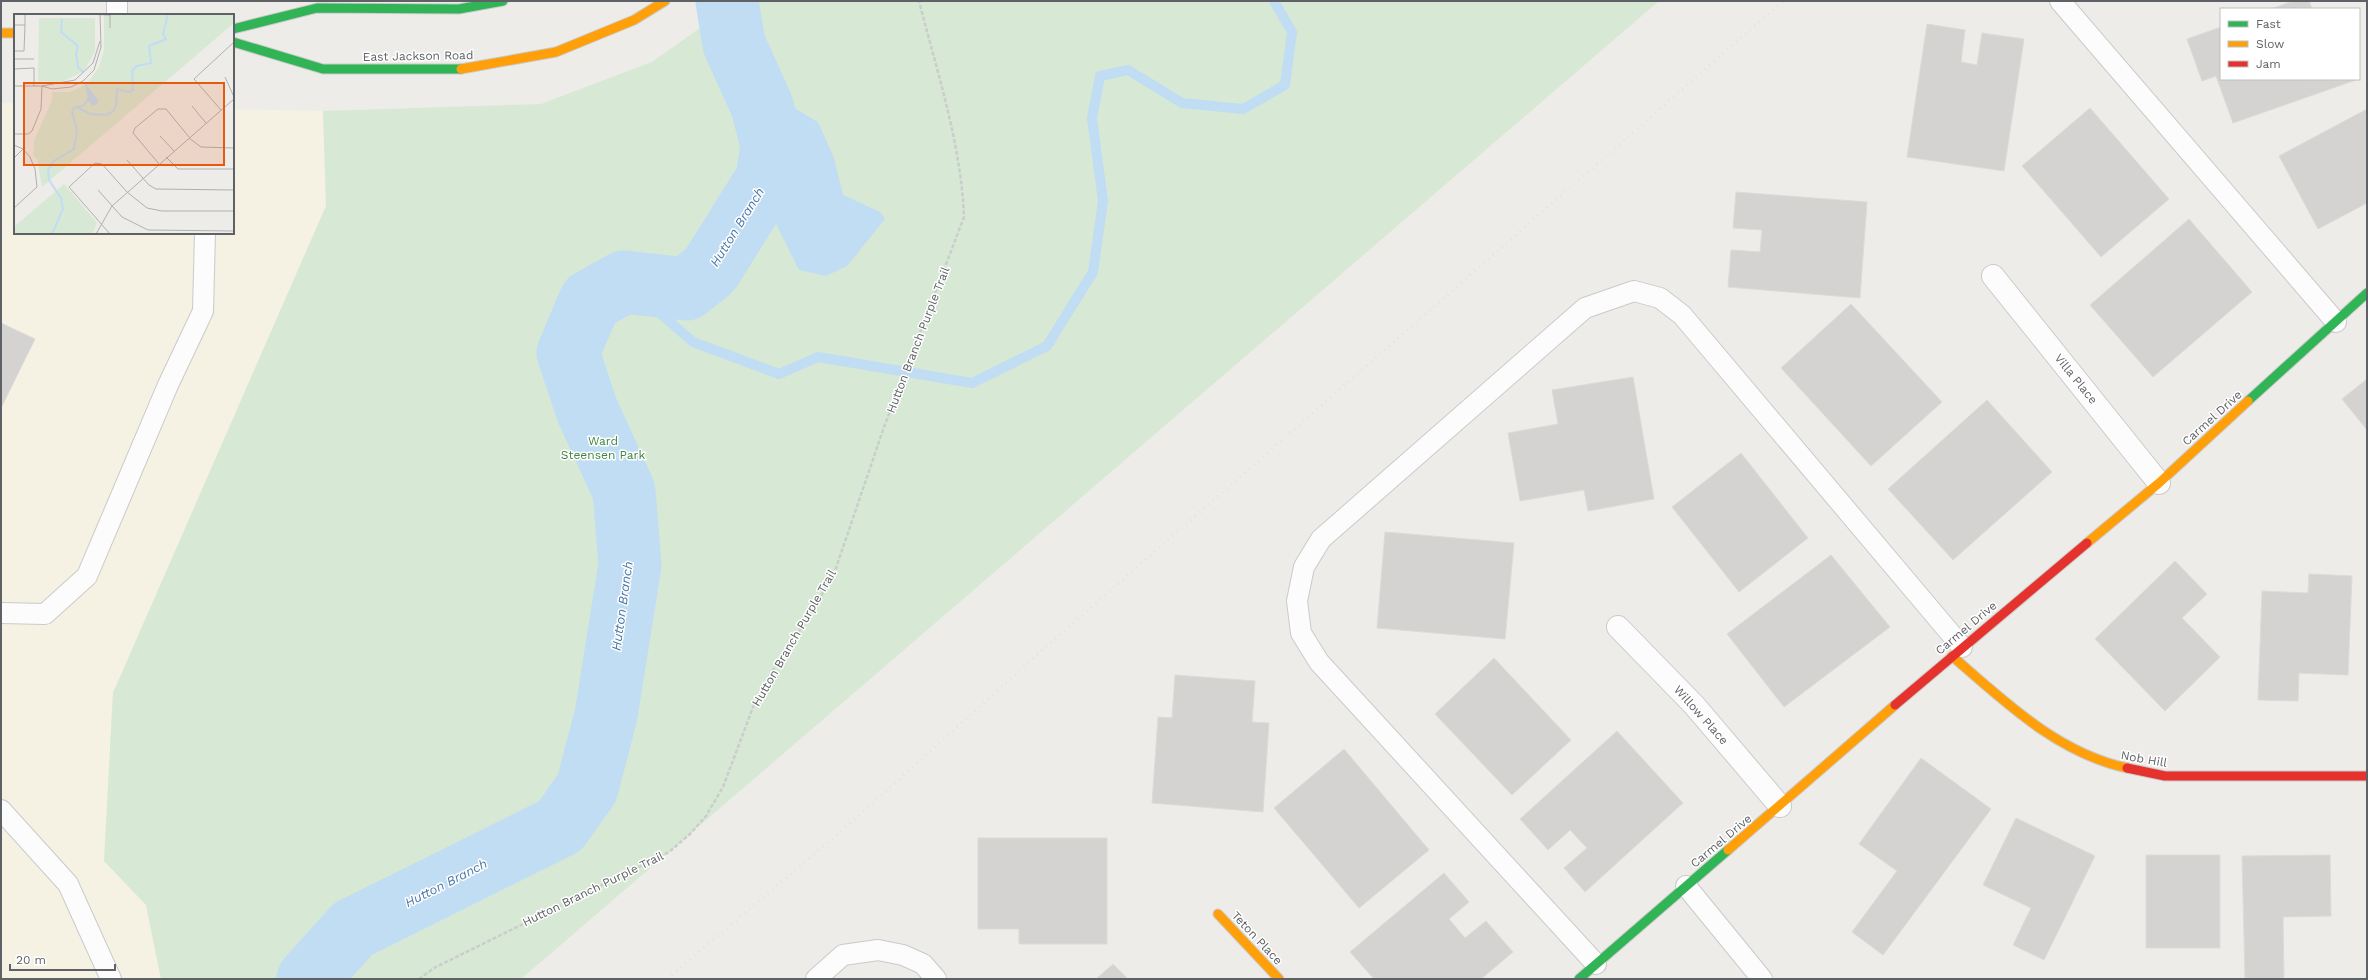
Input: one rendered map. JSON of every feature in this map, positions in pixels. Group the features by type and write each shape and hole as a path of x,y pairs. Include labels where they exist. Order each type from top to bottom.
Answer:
{"street":[{"path":"234,29 317,8 459,9 503,1"},
{"name":"East Jackson Road","path":"234,42 323,69 468,69 556,52 634,20 665,1"},
{"path":"1,33 14,33"},
{"name":"Villa Place","path":"1993,276 2159,483"},
{"name":"Carmel Drive","path":"1579,979 1957,652 2159,483 2367,294"},
{"name":"Willow Place","path":"1618,627 1694,705 1780,806"},
{"name":"Nob Hill","path":"1957,652 2034,726 2103,764 2165,776 2367,776"},
{"name":"Teton Place","path":"1218,914 1279,979"}],"lane":[{"path":"117,1 117,14"},
{"path":"2060,1 2336,322"},
{"path":"1,613 44,614 87,576 168,385 203,311 205,234"},
{"path":"1596,964 1319,662 1300,633 1297,601 1304,567 1321,539 1585,308 1634,291 1660,298 1682,315 1957,652"},
{"path":"1,810 68,884 111,979"},
{"path":"1686,886 1762,979"},
{"path":"816,979 843,955 878,950 903,956 923,964 936,979"}],"path":[{"name":"Hutton Branch Purple Trail","path":"419,979 434,968 669,852 690,834 706,816 723,787 755,702 772,670 814,609 836,568 884,427 943,277 964,217 962,182 957,151 919,1"}],"shaded area":[{"path":"1,103 14,103 14,234 234,234 234,109 323,111 326,206 113,693 104,861 146,905 161,979 1,979"}],"green space":[{"name":"Ward Steensen Park","path":"738,1 1659,1 521,979 161,979 146,905 104,861 113,693 326,206 323,111 541,104 652,62"}],"water":[{"path":"765,56 784,102 818,122 834,158 843,195 880,212 885,219 847,266 826,276 799,270 774,220 766,221 756,227 738,253 728,251 718,245 717,232 732,214 760,165 754,113 735,62"}],"building":[{"path":"2293,1 2309,1 2312,8 2274,8"},
{"path":"1927,24 1965,30 1961,62 1977,65 1982,33 2024,39 2004,171 1907,157"},
{"path":"2220,27 2220,80 2356,80 2233,123 2216,76 2202,81 2187,39"},
{"path":"2090,108 2169,199 2101,257 2022,166"},
{"path":"2367,109 2367,203 2318,229 2279,156"},
{"path":"1736,192 1867,202 1860,298 1728,287 1731,250 1760,252 1762,230 1733,228"},
{"path":"2189,219 2252,292 2153,377 2090,305"},
{"path":"1851,304 1942,402 1871,466 1781,368"},
{"path":"1,323 35,339 1,408"},
{"path":"1633,377 1654,499 1588,511 1584,490 1520,501 1508,433 1558,424 1552,390"},
{"path":"2367,379 2367,430 2342,399"},
{"path":"1987,400 2052,472 1953,560 1888,489"},
{"path":"1741,453 1808,538 1739,592 1672,507"},
{"path":"1385,532 1514,543 1505,639 1377,628"},
{"path":"1831,555 1890,627 1784,707 1727,634"},
{"path":"2175,561 2207,594 2182,618 2220,657 2165,711 2095,639"},
{"path":"2309,574 2352,576 2348,675 2299,673 2298,701 2258,700 2262,591 2308,593"},
{"path":"1494,658 1571,740 1512,795 1435,714"},
{"path":"1175,675 1255,681 1252,722 1269,723 1263,812 1152,803 1158,717 1172,718"},
{"path":"1617,731 1683,803 1585,892 1564,868 1587,848 1570,830 1548,850 1520,819"},
{"path":"1344,749 1429,850 1359,908 1274,808"},
{"path":"1921,758 1991,809 1883,955 1852,932 1897,871 1859,844"},
{"path":"2016,818 2095,856 2044,960 2013,945 2031,908 1983,885"},
{"path":"978,838 1107,838 1107,944 1019,944 1019,929 978,929"},
{"path":"2146,855 2220,855 2220,948 2146,948"},
{"path":"2330,855 2331,916 2283,917 2284,979 2245,979 2242,856"},
{"path":"1444,873 1469,902 1449,919 1465,938 1486,921 1513,952 1481,979 1374,979 1350,952"},
{"path":"1113,964 1128,979 1096,979"}],"waterway":[{"name":"Hutton Branch","path":"308,979 353,929 560,826 587,788 606,715 630,565 624,491 587,410 568,353 590,301 624,282 686,289 710,270 767,179 772,145 762,106 734,44 727,1"},
{"path":"624,282 693,342 779,374 818,357 972,383 1047,346 1093,272 1103,201 1092,118 1100,76 1128,70 1182,103 1243,109 1285,85 1292,32 1274,1"}],"railway":[{"path":"667,979 846,827 1048,645 1783,1"}],"traffic: fast":[{"path":"234,29 317,8 459,9 503,1"},
{"path":"234,42 323,69 461,69"},
{"path":"2248,401 2367,293"},
{"path":"1579,979 1728,850"}],"traffic: slow":[{"path":"461,69 556,52 634,20 665,1"},
{"path":"1,33 14,33"},
{"path":"2087,543 2159,483 2248,401"},
{"path":"1952,656 2012,707 2055,738 2102,761 2127,768"},
{"path":"1728,850 1895,705"},
{"path":"1218,914 1279,979"}],"traffic: jam":[{"path":"1895,705 2087,543"},
{"path":"2127,768 2165,776 2367,776"}]}
